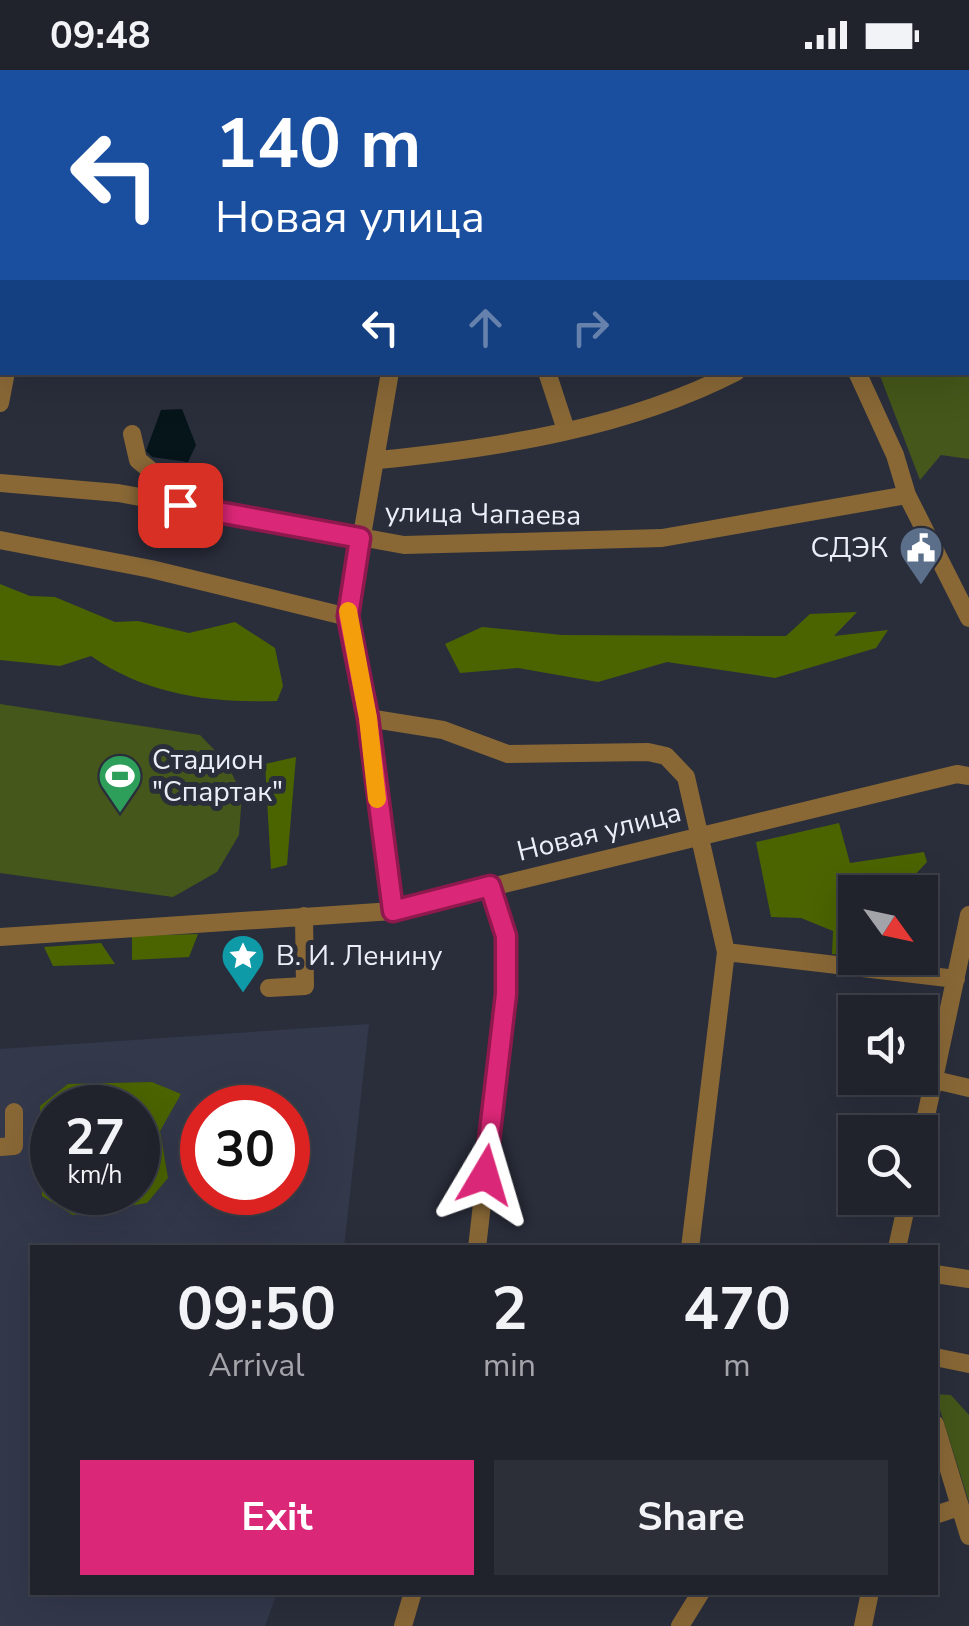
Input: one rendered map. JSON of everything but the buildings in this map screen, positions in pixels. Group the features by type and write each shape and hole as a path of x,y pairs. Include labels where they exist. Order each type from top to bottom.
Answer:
{"street":[{"path":"0,403 5,375"},
{"path":"390,375 378,460 348,616 368,718 393,911"},
{"path":"547,375 566,430"},
{"path":"378,460 470,451 566,430 657,405 729,375"},
{"path":"858,375 895,455 907,496 969,618"},
{"path":"132,434 138,460 178,493 180,505"},
{"name":"улица Чапаева","path":"0,483 118,494 404,545 643,540 907,496"},
{"path":"0,540 152,569 348,616"},
{"path":"368,718 443,730 508,754 648,752 666,756 686,777 726,952 690,1245"},
{"name":"Новая улица","path":"0,936 393,911 957,774 969,776"},
{"path":"476,1245 506,994 506,936 490,886"},
{"path":"938,1062 969,915"},
{"path":"270,988 305,986 304,916"},
{"path":"726,952 956,979"},
{"path":"938,1081 969,1088"},
{"path":"0,1147 14,1146 14,1112"},
{"path":"897,1245 904,1215"},
{"path":"938,1274 969,1279"},
{"path":"938,1357 969,1364"},
{"path":"938,1434 969,1536"},
{"path":"938,1513 959,1507"},
{"path":"403,1626 412,1595"},
{"path":"680,1626 699,1595"},
{"path":"863,1626 869,1595"}],"shaded area":[{"path":"182,409 196,445 188,462 152,457 146,451 161,410"},
{"path":"369,1024 344,1245 30,1245 30,1595 276,1595 265,1626 0,1626 0,1049"}],"green space":[{"path":"880,375 969,375 969,459 941,455 920,480"},
{"path":"0,584 30,596 55,597 115,622 138,621 189,633 235,622 275,648 283,686 277,701 204,698 134,680 91,656 60,666 0,660"},
{"path":"857,612 834,636 888,630 876,648 775,678 667,662 598,682 518,668 460,673 445,644 482,627 562,635 786,636 810,614"},
{"name":"Стадион \"Спартак\"","path":"0,704 200,735 226,762 242,794 239,835 217,872 173,897 0,873"},
{"path":"296,757 287,865 271,869 265,764"},
{"path":"839,823 850,863 924,852 927,862 915,875 838,875 838,955 832,954 833,931 801,918 771,917 756,842"},
{"path":"198,934 189,957 132,960 132,936"},
{"path":"101,943 115,964 53,966 44,947"},
{"path":"152,1082 159,1085 67,1085"},
{"path":"160,1085 180,1096 160,1131"},
{"path":"160,1131 168,1178 160,1188"},
{"path":"938,1394 951,1395 969,1415 969,1502"}],"slow traffic":[{"path":"348,611 368,718 377,799"}],"place":[{"name":"СДЭК","path":"921,586"},
{"name":"Стадион \"Спартак\"","path":"120,814"},
{"name":"В. И. Ленину","path":"243,994"}],"route":[{"path":"180,505 360,538 348,616 368,718 393,911 490,886 506,936 506,994 485,1175"}]}
